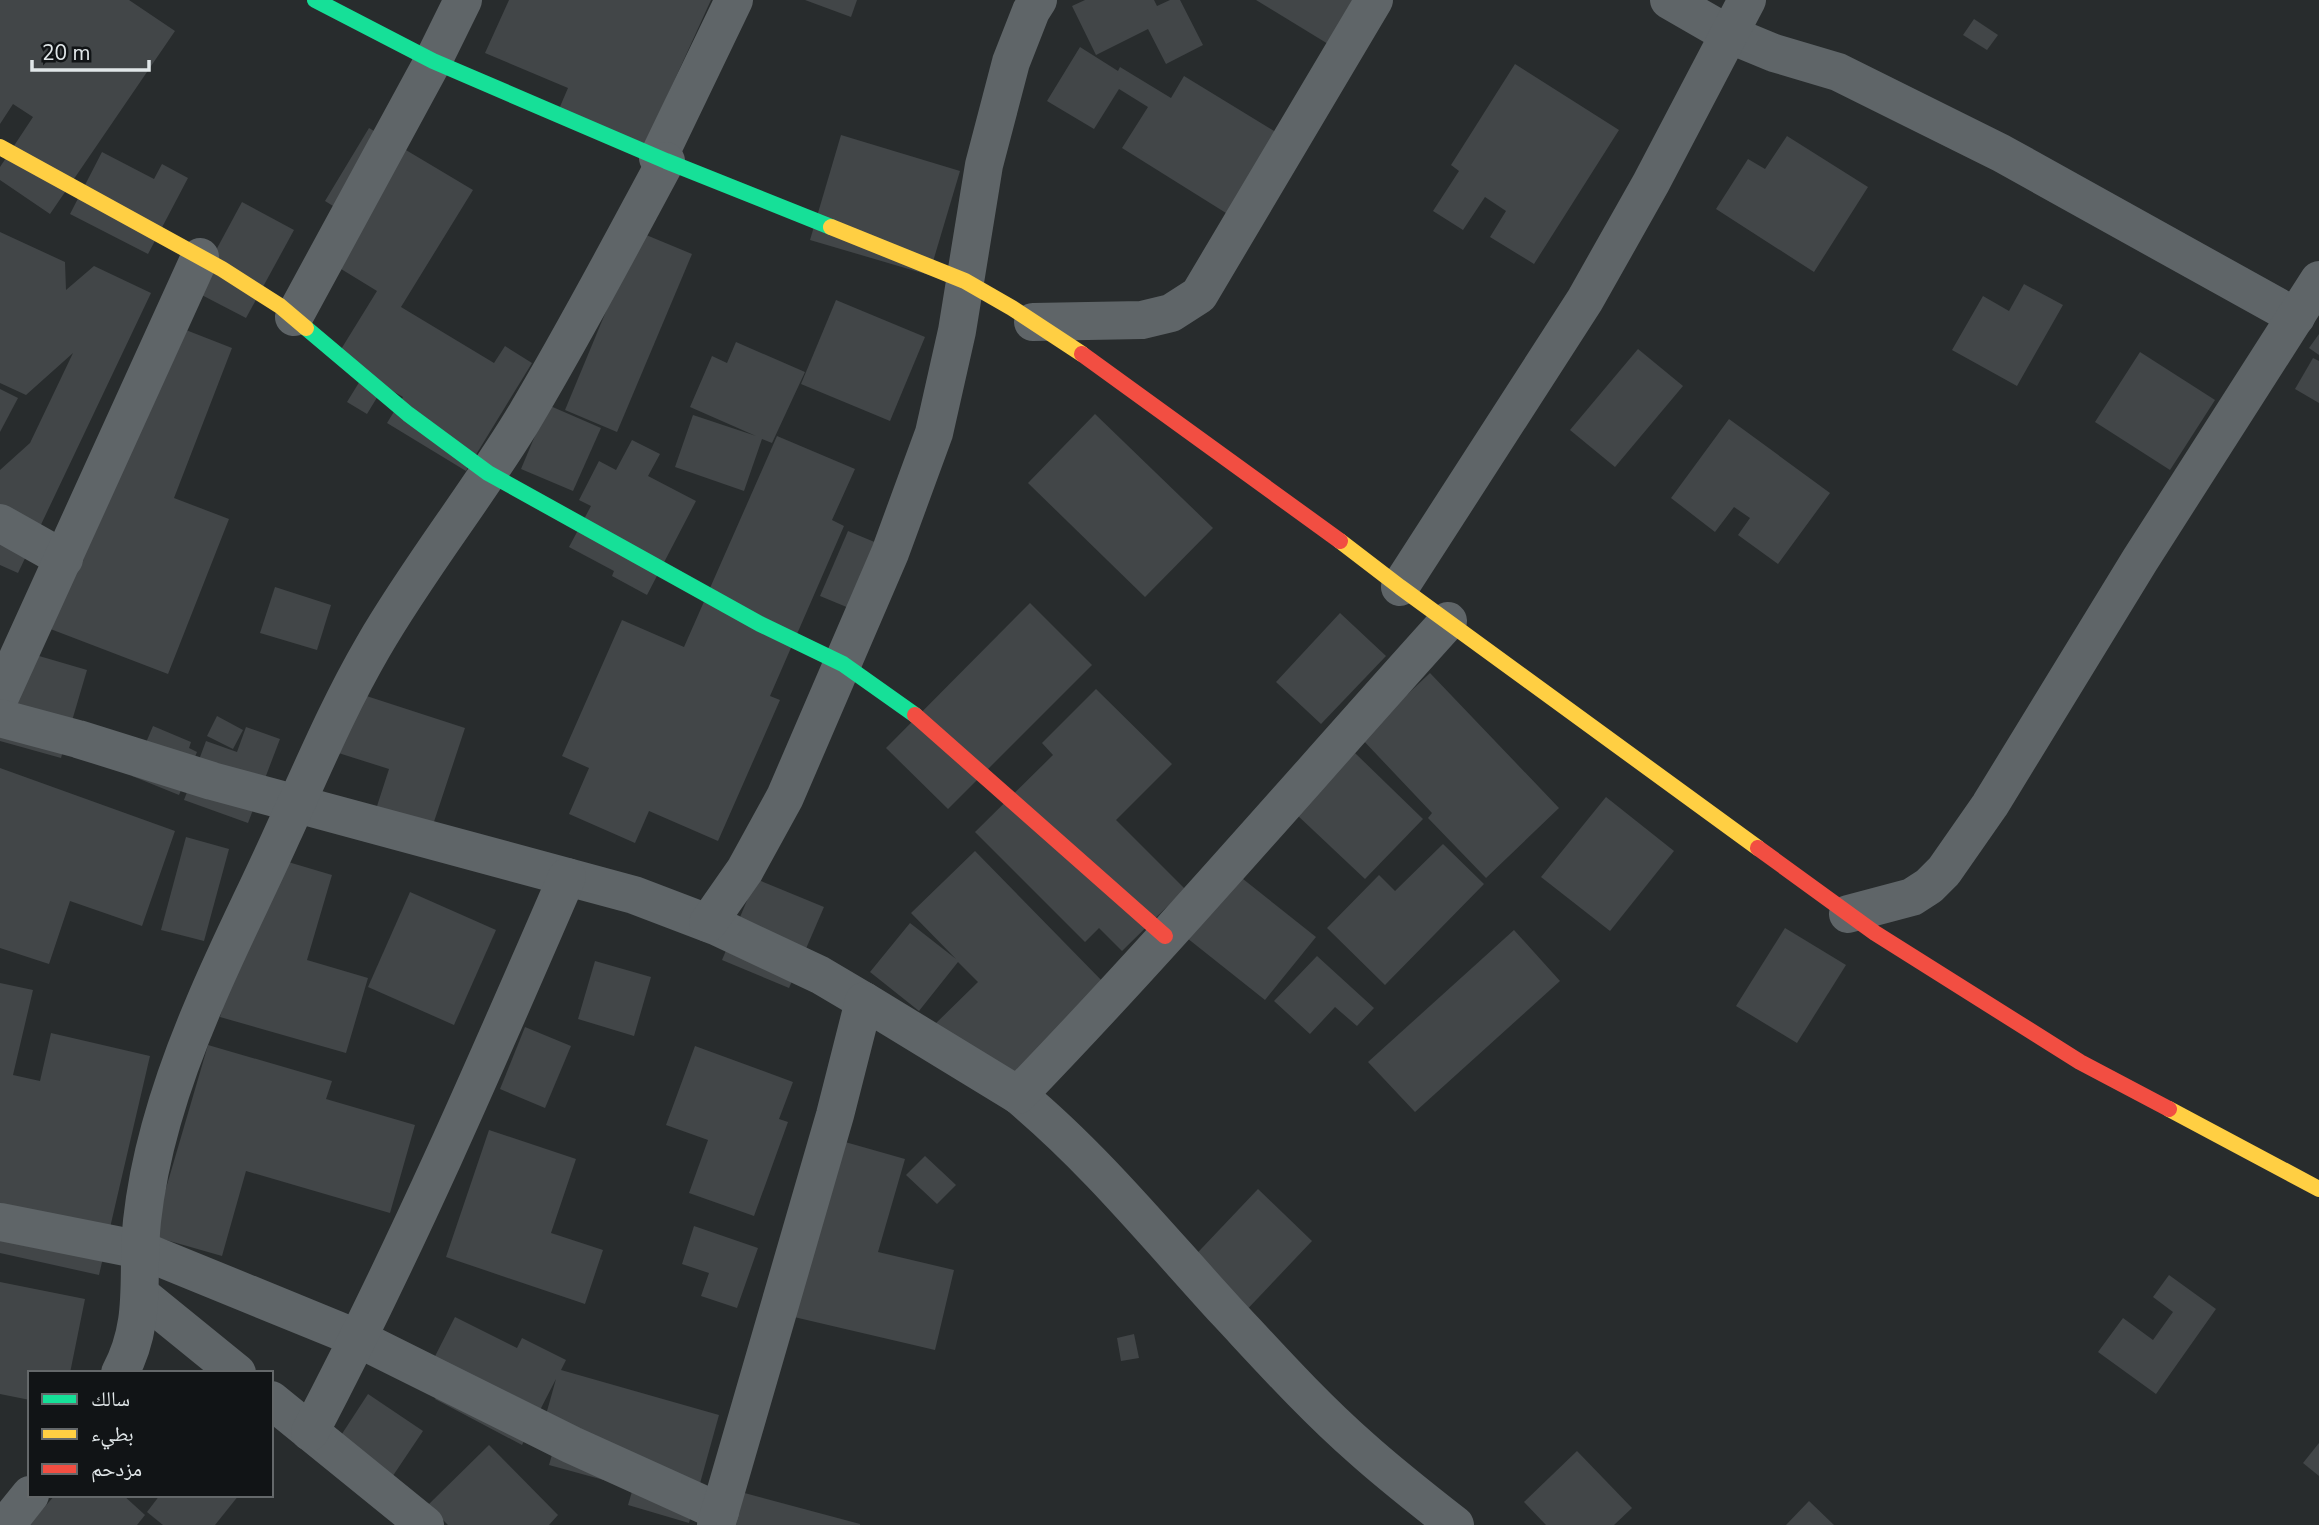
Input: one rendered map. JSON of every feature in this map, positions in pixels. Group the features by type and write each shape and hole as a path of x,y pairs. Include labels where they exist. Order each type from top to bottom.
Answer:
{"street":[{"path":"315,0 433,61 662,160 965,281 1116,378 1875,933 2080,1062 2319,1189"},
{"path":"294,317 433,61 463,0"},
{"path":"121,1371 132,1346 141,1295 142,1221 158,1132 219,968 324,741 374,645 520,424 569,341 662,160 734,0"},
{"path":"708,923 766,834 809,745 890,553 934,433 957,331 984,165 1011,62 1038,0"},
{"path":"1032,322 1142,320 1171,313 1199,295 1374,0"},
{"path":"1669,0 1728,34 1774,53 1838,72 2001,153 2295,317"},
{"path":"1400,587 1585,300 1651,183 1747,0"},
{"path":"0,147 234,276 294,317 408,414 488,473 760,624 843,664 907,708 1165,936"},
{"path":"0,697 200,257"},
{"path":"1848,914 1912,897 1929,886 1944,871 1990,805 2140,560 2319,280"},
{"path":"0,523 64,559"},
{"path":"1018,1095 1448,621"},
{"path":"0,718 634,895 708,923 820,975 1018,1095 1053,1124 1321,1410 1360,1448 1455,1525"},
{"path":"310,1432 359,1339 461,1122 567,877"},
{"path":"0,1222 141,1250 359,1339 718,1519 835,1115 864,1001"},
{"path":"141,1295 235,1371"},
{"path":"273,1402 425,1525"}],"building":[{"path":"0,0 129,0 175,31 50,214 0,180 0,167 33,117 13,104 0,124"},
{"path":"509,0 711,0 644,147 559,109 568,88 485,53"},
{"path":"805,0 857,0 851,17"},
{"path":"1085,0 1154,0 1157,6 1170,0 1180,0 1203,45 1166,64 1148,29 1096,55 1072,6"},
{"path":"1256,0 1362,0 1333,47"},
{"path":"1974,19 1998,35 1987,50 1963,35"},
{"path":"1080,47 1118,71 1120,67 1171,98 1184,76 1284,137 1234,218 1122,148 1148,107 1119,89 1094,129 1047,101"},
{"path":"1515,64 1619,130 1534,264 1490,237 1506,211 1485,197 1463,230 1433,211 1459,171 1451,165"},
{"path":"369,128 473,190 401,307 494,363 505,346 532,363 466,471 387,423 403,397 384,386 367,414 347,402 363,376 335,359 377,291 328,261 354,219 325,201"},
{"path":"841,135 960,171 929,275 810,240"},
{"path":"1787,136 1868,187 1814,272 1716,209 1748,159 1765,169"},
{"path":"102,152 154,179 162,164 188,178 148,254 70,214"},
{"path":"242,202 294,230 246,318 194,291"},
{"path":"0,232 65,262 66,290 94,266 151,293 18,573 0,565 0,470 30,443 73,353 26,395 0,383"},
{"path":"639,232 692,254 617,432 565,410"},
{"path":"2024,284 2063,305 2017,386 1952,350 1983,296 2009,311"},
{"path":"836,300 925,337 890,421 801,384"},
{"path":"168,323 232,348 174,498 229,519 168,674 40,625"},
{"path":"2319,334 2319,355 2309,348"},
{"path":"736,342 805,372 772,443 762,439 744,491 675,467 693,415 756,436 690,407 712,356 727,363"},
{"path":"1638,349 1683,386 1615,467 1570,430"},
{"path":"2140,352 2215,400 2170,470 2095,422"},
{"path":"2313,358 2319,361 2319,403 2295,389"},
{"path":"0,389 18,398 0,432"},
{"path":"548,405 601,428 573,491 521,469"},
{"path":"1095,414 1213,528 1145,597 1028,483"},
{"path":"1729,419 1830,493 1778,564 1738,535 1750,518 1734,507 1715,532 1671,498"},
{"path":"777,436 855,469 832,520 844,526 770,696 780,700 718,841 649,811 635,843 569,814 589,768 562,756 622,620 684,647"},
{"path":"632,440 660,454 648,476 696,501 647,595 612,576 614,571 569,547 591,506 579,500 599,461 616,470"},
{"path":"848,531 889,548 861,613 820,596"},
{"path":"275,587 331,605 317,650 260,633"},
{"path":"1030,603 1092,665 948,809 886,748"},
{"path":"1340,613 1386,656 1321,724 1276,682"},
{"path":"22,651 87,670 61,758 0,741 0,723"},
{"path":"1430,673 1559,808 1486,878 1428,818 1432,813 1361,738"},
{"path":"1096,689 1172,764 1116,820 1185,889 1122,951 1099,928 1085,942 975,832 1053,755 1042,743"},
{"path":"348,690 465,728 424,852 368,834 389,769 329,750"},
{"path":"217,716 243,730 233,749 207,736"},
{"path":"153,726 191,742 189,748 197,752 179,795 132,776"},
{"path":"246,727 280,739 248,823 184,800 206,741 237,752"},
{"path":"1355,753 1423,819 1365,879 1296,814"},
{"path":"0,768 175,831 142,926 70,901 49,964 0,948"},
{"path":"1606,797 1674,851 1610,931 1541,877"},
{"path":"186,837 229,849 204,941 161,930"},
{"path":"1443,844 1484,884 1385,985 1327,928 1379,875 1395,891"},
{"path":"975,851 1105,984 992,1094 929,1030 978,982 958,962 919,1011 870,972 910,923 956,959 911,913"},
{"path":"268,856 332,875 307,960 368,978 346,1053 220,1017"},
{"path":"1238,875 1316,937 1265,1000 1187,938"},
{"path":"756,879 824,907 789,988 722,960"},
{"path":"410,892 496,930 454,1025 368,987"},
{"path":"1785,928 1846,965 1797,1043 1736,1006"},
{"path":"1514,930 1560,981 1415,1112 1368,1062"},
{"path":"1317,956 1374,1008 1357,1026 1335,1007 1310,1034 1274,1001"},
{"path":"595,961 651,977 634,1036 578,1019"},
{"path":"0,983 33,990 13,1075 40,1081 51,1033 150,1056 99,1275 0,1253"},
{"path":"525,1027 571,1046 545,1108 500,1089"},
{"path":"208,1045 332,1081 326,1099 415,1125 390,1213 246,1171 222,1256 152,1236"},
{"path":"695,1046 793,1082 779,1119 788,1122 754,1216 689,1193 708,1140 666,1125"},
{"path":"489,1130 576,1159 551,1233 603,1250 585,1304 446,1257"},
{"path":"824,1136 905,1159 878,1252 954,1270 935,1350 794,1317"},
{"path":"925,1156 956,1185 937,1204 906,1175"},
{"path":"1258,1189 1312,1241 1238,1319 1184,1267"},
{"path":"694,1226 758,1248 737,1308 701,1296 709,1273 682,1264"},
{"path":"2169,1275 2216,1309 2156,1394 2098,1352 2123,1318 2153,1340 2173,1312 2153,1297"},
{"path":"0,1282 85,1299 70,1371 28,1371 28,1400 0,1394"},
{"path":"455,1317 517,1348 522,1338 566,1360 561,1370 719,1415 689,1523 628,1505 633,1488 549,1465 558,1434 542,1429 556,1379 522,1445 435,1399 446,1379 428,1370"},
{"path":"1134,1334 1139,1358 1121,1361 1117,1338"},
{"path":"368,1394 423,1431 378,1498 323,1463"},
{"path":"2319,1443 2319,1476 2303,1463"},
{"path":"489,1445 558,1515 549,1525 448,1525 428,1505"},
{"path":"1577,1451 1632,1508 1614,1525 1546,1525 1524,1502"},
{"path":"726,1488 860,1524 860,1525 716,1525"},
{"path":"53,1497 125,1497 145,1515 137,1525 29,1525"},
{"path":"158,1497 237,1497 215,1525 163,1525 147,1512"},
{"path":"1809,1501 1834,1525 1786,1525"}],"traffic: fast":[{"path":"315,0 433,61 666,161 831,227"},
{"path":"306,328 408,414 488,473 760,624 843,664 915,715"}],"traffic: slow":[{"path":"0,147 222,269 280,306 306,328"},
{"path":"831,227 965,281 1082,354"},
{"path":"1340,541 1758,848"},
{"path":"2169,1109 2319,1189"}],"traffic: jam":[{"path":"1082,354 1340,541"},
{"path":"915,715 1165,936"},
{"path":"1758,848 1875,933 2080,1062 2169,1109"}]}
